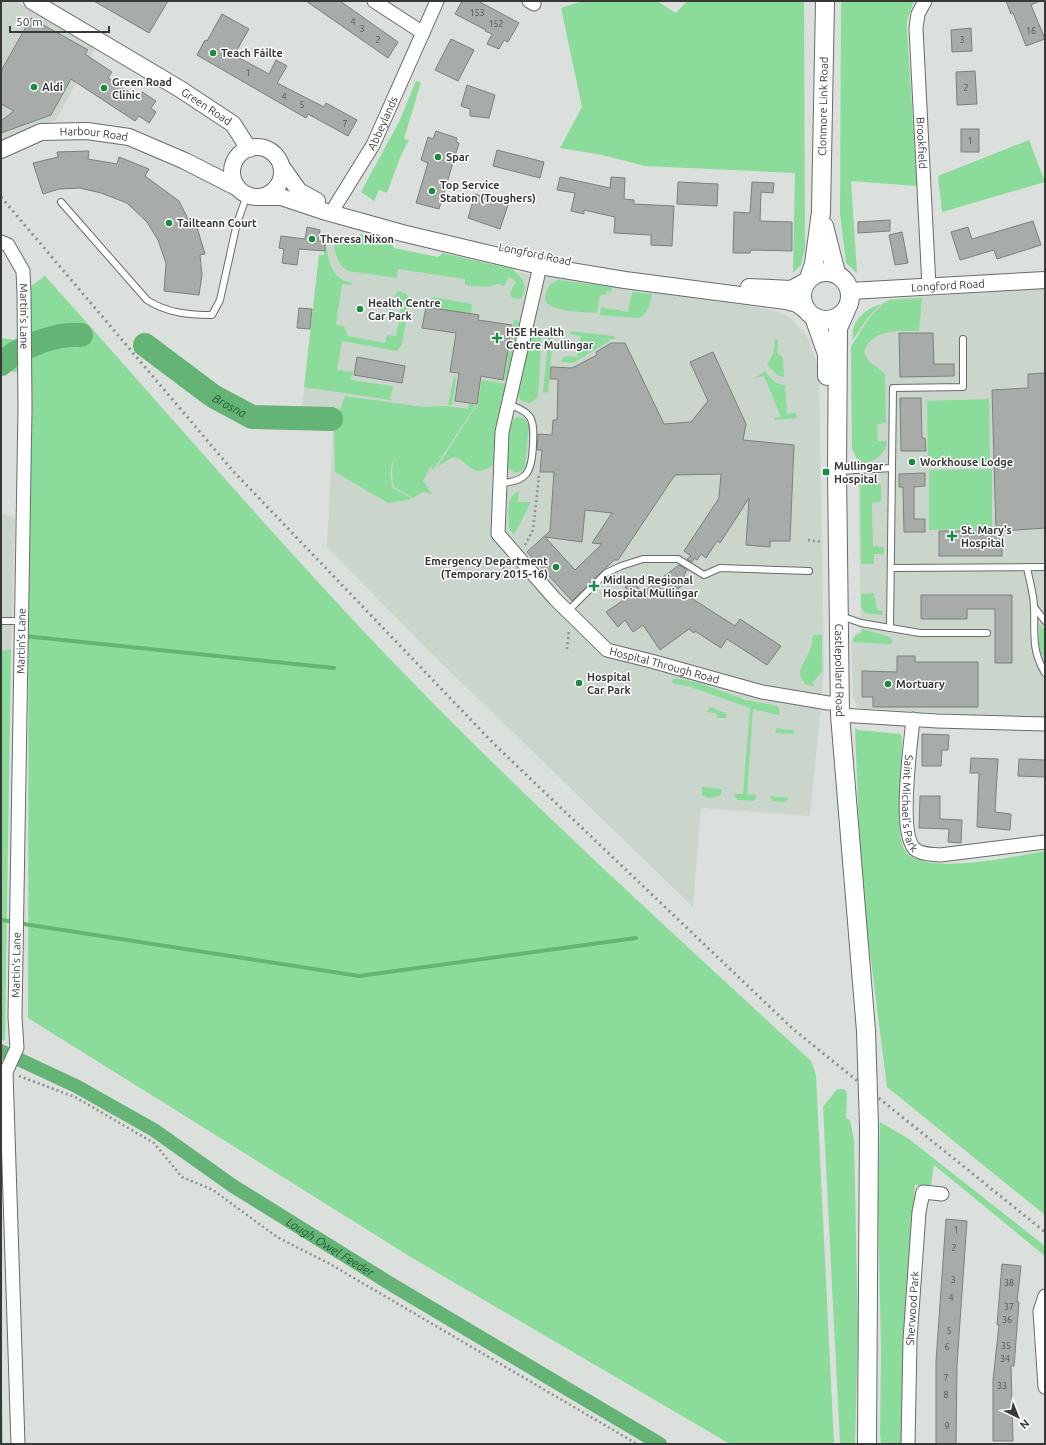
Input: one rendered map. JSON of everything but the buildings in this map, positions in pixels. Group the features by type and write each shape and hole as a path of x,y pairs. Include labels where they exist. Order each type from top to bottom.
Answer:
{"main road":[{"name":"Clonmore Link Road","path":"807,280 814,264 821,212 825,1"},
{"name":"Clonmore Link Road","path":"821,212 836,273"},
{"path":"811,314 820,320 831,320 846,310 850,299 850,291 847,284 836,273 821,272 807,280 802,292 802,298 811,314 827,354 833,471"},
{"name":"Castlepollard Road","path":"846,310 838,328 833,471 838,707 866,1031 869,1126 867,1444"}],"street":[{"name":"Green Road","path":"32,1 180,89 233,124 249,149"},
{"path":"374,1 423,33"},
{"name":"Abbeylands","path":"334,208 373,145 437,1"},
{"name":"Brookfield","path":"924,1 918,14 916,28 929,287"},
{"name":"Harbour Road","path":"1,150 41,132 87,131 129,137 185,161 248,193"},
{"path":"248,193 273,192 278,187 281,180 282,167 279,160 269,150 263,148 249,149 237,158 232,170 248,193 281,197 323,211 426,239 542,266 789,302 797,304 811,314"},
{"name":"Harbour Road","path":"185,161 232,170"},
{"name":"Longford Road","path":"282,167 299,191 308,198 334,208 499,247 616,270 746,287 790,289 798,287 807,280"},
{"path":"389,222 393,228 426,239"},
{"name":"Martin's Lane","path":"1,242 8,245 23,271 24,350 15,1017 17,1048 8,1068"},
{"path":"499,247 536,258 540,260 542,266"},
{"name":"Hospital Through Road","path":"542,266 507,404 502,432 498,534 568,611 607,650 762,692 838,707"},
{"name":"Longford Road","path":"850,291 1045,280"},
{"path":"838,707 913,719 1045,724"},
{"name":"Saint Michael's Park","path":"913,719 906,815 907,835 914,850 924,854 940,855 1045,842"},
{"path":"8,1068 18,1444"},
{"name":"Sherwood Park","path":"908,1444 910,1340 920,1212 923,1192 942,1194"},
{"path":"1045,1296 1040,1310 1045,1387"}],"lane":[{"path":"61,202 147,300 159,308 173,312 212,315 220,300 237,223 248,193"},
{"path":"890,628 892,568 893,388 963,387 963,339"},
{"path":"500,483 514,482 527,474 530,468 534,427 525,412 507,404"},
{"path":"833,471 892,468"},
{"path":"568,611 606,573 621,566 643,559 678,559 704,575 720,568 809,571"},
{"path":"1027,567 1034,607 1033,624 1035,650 1038,662 1045,673"},
{"path":"892,568 1045,567"},
{"path":"1034,607 1045,621"},
{"path":"836,614 861,622 920,633 987,633"},
{"path":"1,621 21,621"}],"path":[{"path":"503,569 504,561 526,544 534,530 539,477 527,474"},
{"path":"808,540 824,542"},
{"path":"8,1068 75,1097 154,1143 182,1177 212,1190 277,1237 337,1268 637,1444"}],"shaded area":[{"name":"Aldi","path":"1,1 15,1 96,47 56,120 1,141"},
{"name":"Midland Regional Hospital Mullingar","path":"325,238 515,272 764,308 782,313 792,319 808,338 819,370 824,671 810,816 701,808 693,907 428,650 327,547 333,427 300,425 319,255 324,254"},
{"name":"St. Mary's Hospital","path":"1045,288 1045,719 858,708 853,698 851,641 856,633 861,631 858,460 852,449 851,347 868,317 882,303 890,299"},
{"path":"1,514 15,517 11,649 1,651"}],"green space":[{"path":"583,1 657,1 676,13 687,1 804,1 805,249 801,265 793,273 795,173 645,166 602,155 560,148 582,107 561,8"},
{"path":"841,1 914,1 907,21 907,29 917,186 851,181 857,273 846,263 840,214"},
{"path":"416,81 421,82 404,139 409,140 401,155 387,193 379,190 374,201 361,192 400,120"},
{"path":"1029,140 1045,182 942,212 938,176"},
{"path":"361,234 391,242 394,248 438,257 443,253 513,269 522,279 525,288 523,296 520,299 512,298 510,293 516,282 509,277 504,286 498,284 486,287 465,285 465,279 398,269 397,278 348,271 341,265 337,257 334,239 357,243"},
{"path":"326,245 330,264 336,274 345,281 352,283 352,285 342,284 336,325 344,326 348,336 385,343 387,335 396,336 399,321 406,322 402,344 397,351 342,341 337,370 353,372 351,380 393,386 390,400 304,387 319,255 324,255"},
{"path":"45,276 281,542 427,697 569,836 811,1061 816,1075 834,1444 730,1444 414,1259 28,1018 29,316 31,286"},
{"path":"558,280 612,287 611,292 607,291 606,295 600,295 597,313 568,311 553,307 545,300 548,287"},
{"path":"397,291 405,293 408,296 406,316 399,315 402,299 395,297"},
{"path":"632,292 652,294 651,302 642,316 639,318 600,315 601,307 628,312"},
{"path":"433,297 472,304 471,314 426,307 427,303"},
{"path":"922,298 919,331 894,331 879,335 868,344 864,352 869,361 885,374 886,423 877,424 878,441 887,441 884,450 878,458 869,462 859,463 852,449 851,347 869,318 883,304 890,300"},
{"path":"881,304 868,317 853,340 856,322 869,309"},
{"path":"514,319 518,321 520,326 510,381 504,380"},
{"path":"533,329 542,331 538,396 534,401 528,403 520,400 517,392"},
{"path":"571,331 614,336 615,339 610,339 608,342 573,363 561,362 564,356 577,357 581,336 570,334"},
{"path":"549,333 553,336 548,392 543,393"},
{"path":"1,338 16,340 18,372 1,371"},
{"path":"775,339 778,340 777,353 783,358 784,377 779,376 767,365 773,354"},
{"path":"765,371 771,379 785,385 787,414 796,413 797,418 775,420 775,418 781,417 764,376 754,378"},
{"path":"454,376 456,380 452,405 448,405"},
{"path":"482,380 507,384 493,465 480,471 475,470 463,461 453,457 437,467 477,405"},
{"path":"345,396 423,407 447,406 468,409 469,404 476,405 433,470 431,466 423,481 432,494 422,492 413,498 394,487 392,471 395,457 392,465 391,472 393,488 413,499 388,503 335,472 334,426"},
{"path":"989,399 990,464 928,466 927,401"},
{"path":"516,417 523,418 529,424 525,466 522,471 515,473 507,467 507,455 510,426"},
{"path":"992,469 992,529 929,530 929,470"},
{"path":"860,481 876,481 881,485 881,502 872,503 873,546 884,547 884,554 874,554 874,564 861,564"},
{"path":"519,491 518,502 531,502 514,535 509,528 508,512 512,497"},
{"path":"874,593 877,610 883,611 882,615 865,613 861,607 861,594"},
{"path":"1039,624 1045,630 1045,664 1039,645"},
{"path":"862,629 890,637 893,642 890,644 853,642 853,639 856,635 861,633"},
{"path":"813,635 822,635 822,672 812,683 815,685 813,686 806,685 800,671 812,646"},
{"path":"11,649 5,1041 1,1039 1,651"},
{"path":"675,678 699,683 746,700 777,706 779,708 779,715 753,709 747,794 757,795 754,801 738,800 734,796 734,794 743,794 750,708 688,686 673,684 672,680"},
{"path":"710,707 726,713 727,718 717,718 717,713 707,712"},
{"path":"777,728 793,730 794,734 775,733"},
{"path":"855,728 858,730 901,734 899,812 901,840 904,849 913,858 928,862 948,864 970,863 1045,851 1045,1215 887,1087 861,882"},
{"path":"702,787 722,789 720,796 708,798 702,795"},
{"path":"770,796 789,798 785,802 772,801"},
{"path":"837,1089 844,1089 847,1093 846,1118 850,1120 854,1140 858,1331 855,1444 840,1444 823,1107"},
{"path":"880,1122 909,1139 1045,1246 1045,1256 934,1165 931,1186 915,1185 905,1336 902,1444 881,1444 880,1434 881,1353 878,1200"},
{"path":"1,1329 3,1444 1,1444"}],"waterway":[{"name":"Brosna","path":"1,364 18,352 38,342 60,336 81,335"},
{"name":"Brosna","path":"145,345 213,396 252,417 331,419"},
{"path":"24,636 334,668"},
{"path":"1,920 9,921"},
{"path":"24,924 359,976 636,938"},
{"name":"Lough Owel Feeder","path":"1,1051 76,1086 154,1130 233,1186 394,1286 660,1444"}],"railway":[{"path":"1,197 233,471 494,744 793,1029 1045,1232"}],"place":[{"name":"Teach Fáilte","path":"213,53"},
{"name":"Aldi","path":"34,87"},
{"name":"Green Road Clinic","path":"104,88"},
{"name":"Spar","path":"438,157"},
{"name":"Top Service Station (Toughers)","path":"432,191"},
{"name":"Tailteann Court","path":"169,223"},
{"name":"Theresa Nixon","path":"312,239"},
{"name":"Health Centre Car Park","path":"360,309"},
{"name":"HSE Health Centre Mullingar","path":"497,338"},
{"name":"Workhouse Lodge","path":"912,462"},
{"name":"Mullingar Hospital","path":"826,472"},
{"name":"St. Mary's Hospital","path":"952,536"},
{"name":"Emergency Department (Temporary 2015-16)","path":"556,567"},
{"name":"Midland Regional Hospital Mullingar","path":"594,586"},
{"name":"Hospital Car Park","path":"579,683"},
{"name":"Mortuary","path":"888,684"}]}
